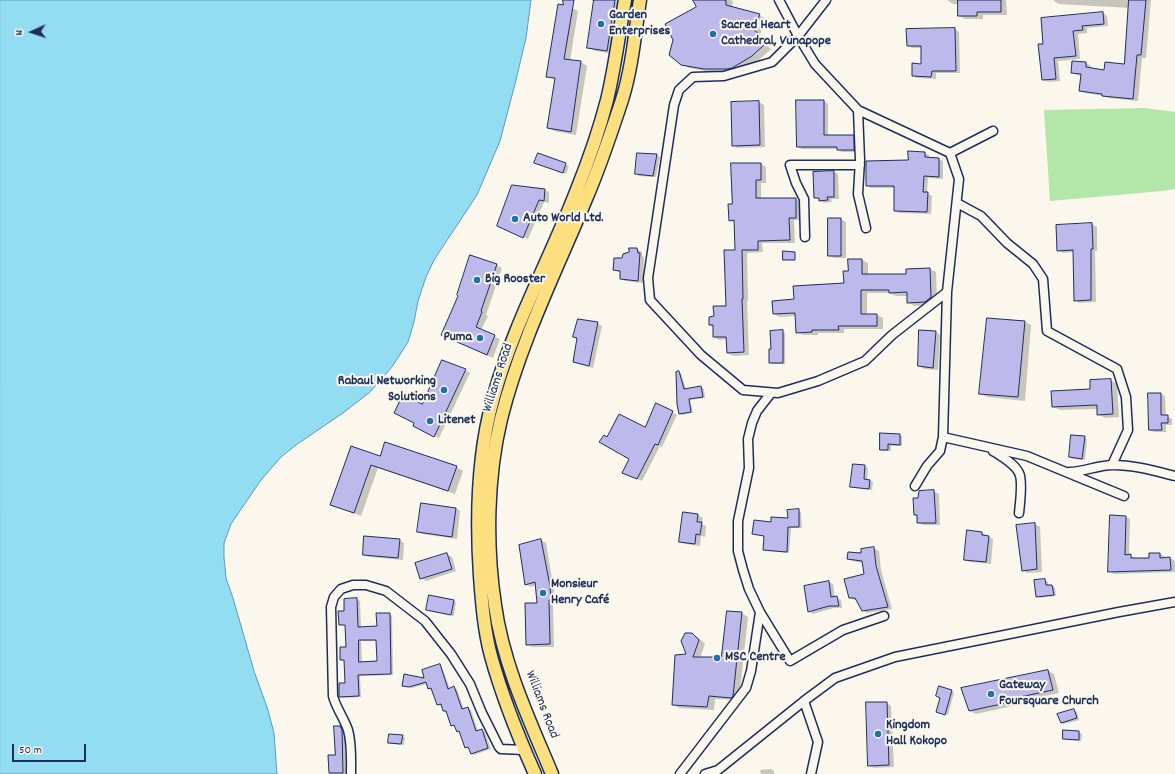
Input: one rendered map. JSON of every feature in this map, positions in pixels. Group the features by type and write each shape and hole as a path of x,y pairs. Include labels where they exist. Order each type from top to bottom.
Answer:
{"main road":[{"name":"Williams Road","path":"535,774 524,750 491,655 482,605 478,542 478,494 482,454 486,426 493,397 511,345 576,193 599,129 612,76 625,0"},
{"name":"Williams Road","path":"552,774 524,708 504,651 494,605 490,546 490,493 501,419 522,354 588,197 623,98 629,73 640,0"}],"street":[{"path":"780,0 798,36 815,64 858,110 950,152 959,179 947,292 943,437 940,451 927,466 915,486"},
{"path":"826,0 798,36 772,62 724,76 693,77 678,90 674,105 648,278 650,300 701,356 743,390 778,393 818,381 865,361 892,335 947,292"},
{"path":"858,110 860,165 858,194 866,228"},
{"path":"950,152 993,131"},
{"path":"805,237 804,199 796,183 790,165 860,165"},
{"path":"957,203 981,216 1007,243 1033,264 1043,279 1047,331 1117,369 1126,397 1128,430 1112,465"},
{"path":"771,393 757,411 752,423 748,439 749,468 738,521 738,551 749,589 760,612 790,662 843,630 884,616"},
{"path":"943,437 1027,456 1124,496"},
{"path":"988,447 1006,459 1020,473 1021,495 1019,513"},
{"path":"1063,471 1080,472 1090,468 1112,465 1132,467 1175,476"},
{"path":"351,774 350,740 348,730 335,704 333,696 331,607 337,593 347,586 353,585 366,586 386,591 425,621 451,654 470,684 482,713 499,747 501,749 524,750"},
{"path":"705,774 718,770 835,678 896,657 1175,602"},
{"path":"680,774 746,688 751,671 760,612"},
{"path":"804,701 818,742 811,774"}],"green space":[{"path":"1145,108 1175,112 1175,189 1050,201 1044,110"}],"water":[{"path":"0,0 531,0 526,38 500,141 477,195 434,260 426,277 418,301 408,342 392,367 370,392 281,457 261,480 231,524 224,543 226,578 274,733 277,774 0,774"}],"building":[{"path":"563,0 574,0 564,59 581,61 571,132 547,128 555,78 546,77 558,4 563,5"},
{"name":"Garden Enterprises","path":"594,0 615,0 607,51 587,48"},
{"name":"Sacred Heart Cathedral, Vunapope","path":"693,0 726,0 726,5 760,14 754,30 758,33 755,35 765,44 752,56 732,68 704,69 681,65 669,55 673,40 665,24 696,7"},
{"path":"958,0 1001,0 1001,12 977,12 977,16 958,16"},
{"path":"1129,0 1146,0 1141,55 1137,55 1133,99 1102,96 1102,94 1079,91 1081,74 1071,73 1072,61 1086,62 1086,67 1104,70 1105,62 1124,64"},
{"path":"1103,12 1104,24 1082,26 1083,30 1073,31 1076,56 1054,58 1056,79 1042,80 1038,44 1043,44 1041,18"},
{"path":"955,28 956,71 932,71 931,77 912,76 912,63 921,64 921,46 907,46 906,29"},
{"path":"796,100 824,100 824,135 854,135 854,150 837,150 837,147 797,147"},
{"path":"759,101 760,145 732,146 731,102"},
{"path":"908,151 925,152 925,157 939,158 939,177 924,176 923,192 928,192 927,212 894,211 894,186 866,186 866,161 908,160"},
{"path":"538,153 566,163 563,173 534,163"},
{"path":"637,153 657,154 653,176 635,174"},
{"path":"731,163 761,163 761,180 756,180 756,198 796,198 796,218 789,218 790,240 758,241 758,250 742,250 744,352 727,353 726,337 713,337 713,325 709,325 709,317 714,316 713,306 726,306 724,250 735,250 734,220 729,221 728,204 732,204"},
{"path":"834,171 834,197 827,197 828,200 819,201 819,198 814,198 813,172"},
{"path":"512,185 545,189 544,201 539,200 523,238 497,226"},
{"path":"828,218 841,218 841,256 828,256"},
{"path":"1092,223 1093,249 1091,249 1091,300 1074,301 1073,250 1057,251 1056,225"},
{"path":"629,248 637,248 638,253 640,253 638,281 620,279 620,271 613,270 614,258 622,258 623,254 629,252"},
{"path":"783,251 795,252 795,260 783,260"},
{"path":"470,255 497,264 476,327 495,335 487,355 441,335 458,296 457,295"},
{"path":"848,259 862,259 862,274 906,274 906,269 930,268 931,297 925,302 907,303 907,292 889,293 889,290 861,290 861,314 877,314 877,326 838,326 839,330 812,330 812,332 796,333 795,313 773,314 772,301 794,299 793,286 844,283 843,271 848,271"},
{"path":"987,318 1025,321 1018,397 979,394"},
{"path":"578,319 598,322 589,366 573,362 577,338 573,337"},
{"path":"783,330 783,363 769,363 769,349 771,349 770,331"},
{"path":"919,330 936,331 933,368 918,366"},
{"path":"442,360 466,369 434,437 413,426 414,423 394,413 403,394 422,404"},
{"path":"679,371 684,389 701,386 703,397 689,399 691,412 679,414 677,404 676,372"},
{"path":"1111,379 1113,414 1097,415 1097,405 1052,407 1051,391 1090,389 1090,380"},
{"path":"1148,393 1161,393 1161,415 1168,415 1168,423 1161,423 1162,430 1149,430"},
{"path":"656,403 673,411 658,445 655,444 637,479 622,473 629,459 599,442 604,435 607,437 619,414 645,427"},
{"path":"880,433 900,434 900,445 888,444 888,450 880,450"},
{"path":"1071,435 1085,436 1082,459 1069,457"},
{"path":"385,442 457,466 448,491 371,465 354,513 330,505 351,446 380,456"},
{"path":"853,464 865,465 864,479 870,480 869,489 850,487"},
{"path":"934,490 936,523 917,523 917,515 914,515 913,498 918,498 919,491"},
{"path":"421,503 456,508 452,537 417,532"},
{"path":"799,509 799,527 788,527 787,552 763,550 764,536 752,534 754,520 771,522 771,517 788,518 787,510"},
{"path":"683,512 698,514 697,522 702,522 700,535 696,534 695,544 679,542"},
{"path":"1110,515 1126,516 1125,555 1131,554 1131,558 1149,558 1149,553 1160,553 1160,558 1170,557 1171,570 1108,572"},
{"path":"1035,523 1037,569 1022,571 1016,525"},
{"path":"967,530 982,532 982,535 989,536 986,562 964,560"},
{"path":"364,536 400,539 398,558 363,555"},
{"path":"541,539 550,586 550,644 526,645 525,603 537,603 535,582 525,585 519,545"},
{"path":"874,547 876,566 888,607 862,611 855,598 849,598 844,579 864,574 862,561 847,559 848,552 861,553 861,549"},
{"path":"447,553 452,569 420,579 415,563"},
{"path":"1045,579 1046,585 1052,585 1054,595 1036,597 1034,580"},
{"path":"829,581 831,597 837,596 839,606 829,606 808,612 804,586"},
{"path":"429,595 454,600 451,615 426,610"},
{"path":"357,598 358,627 377,626 376,613 390,613 391,674 358,675 359,696 339,697 339,683 345,683 344,660 340,660 340,647 346,647 345,625 339,625 338,611 344,611 344,599","holes":["359,640 376,640 377,661 359,662"]},
{"name":"MSC Centre","path":"727,611 742,612 733,696 731,698 709,696 707,707 672,705 675,655 686,654 681,641 685,633 692,633 699,640 693,657 721,657"},
{"path":"440,664 448,689 454,686 462,709 468,707 476,731 482,729 488,748 471,754 468,747 465,748 459,731 457,732 454,725 451,726 446,711 443,711 441,704 437,705 431,688 428,689 426,682 409,687 402,686 404,674 424,678 422,670"},
{"name":"Gateway Foursquare Church","path":"1048,670 1053,690 1020,697 1020,700 969,711 961,688"},
{"path":"939,686 952,690 945,715 936,712 940,698 936,696"},
{"name":"Kingdom Hall Kokopo","path":"866,702 887,702 889,765 868,766"},
{"path":"1074,709 1077,718 1061,723 1057,714"},
{"path":"334,726 340,726 342,730 343,773 329,773 328,755 335,755"},
{"path":"1063,730 1079,731 1079,740 1063,739"},
{"path":"389,734 403,735 401,744 388,743"}],"place":[{"name":"Garden Enterprises","path":"601,24"},
{"name":"Sacred Heart Cathedral, Vunapope","path":"713,34"},
{"name":"Auto World Ltd.","path":"515,219"},
{"name":"Big Rooster","path":"477,280"},
{"name":"Puma","path":"480,338"},
{"name":"Rabaul Networking Solutions","path":"444,390"},
{"name":"Litenet","path":"430,421"},
{"name":"Monsieur Henry Café","path":"543,593"},
{"name":"MSC Centre","path":"717,658"},
{"name":"Gateway Foursquare Church","path":"991,694"},
{"name":"Kingdom Hall Kokopo","path":"878,734"}]}
